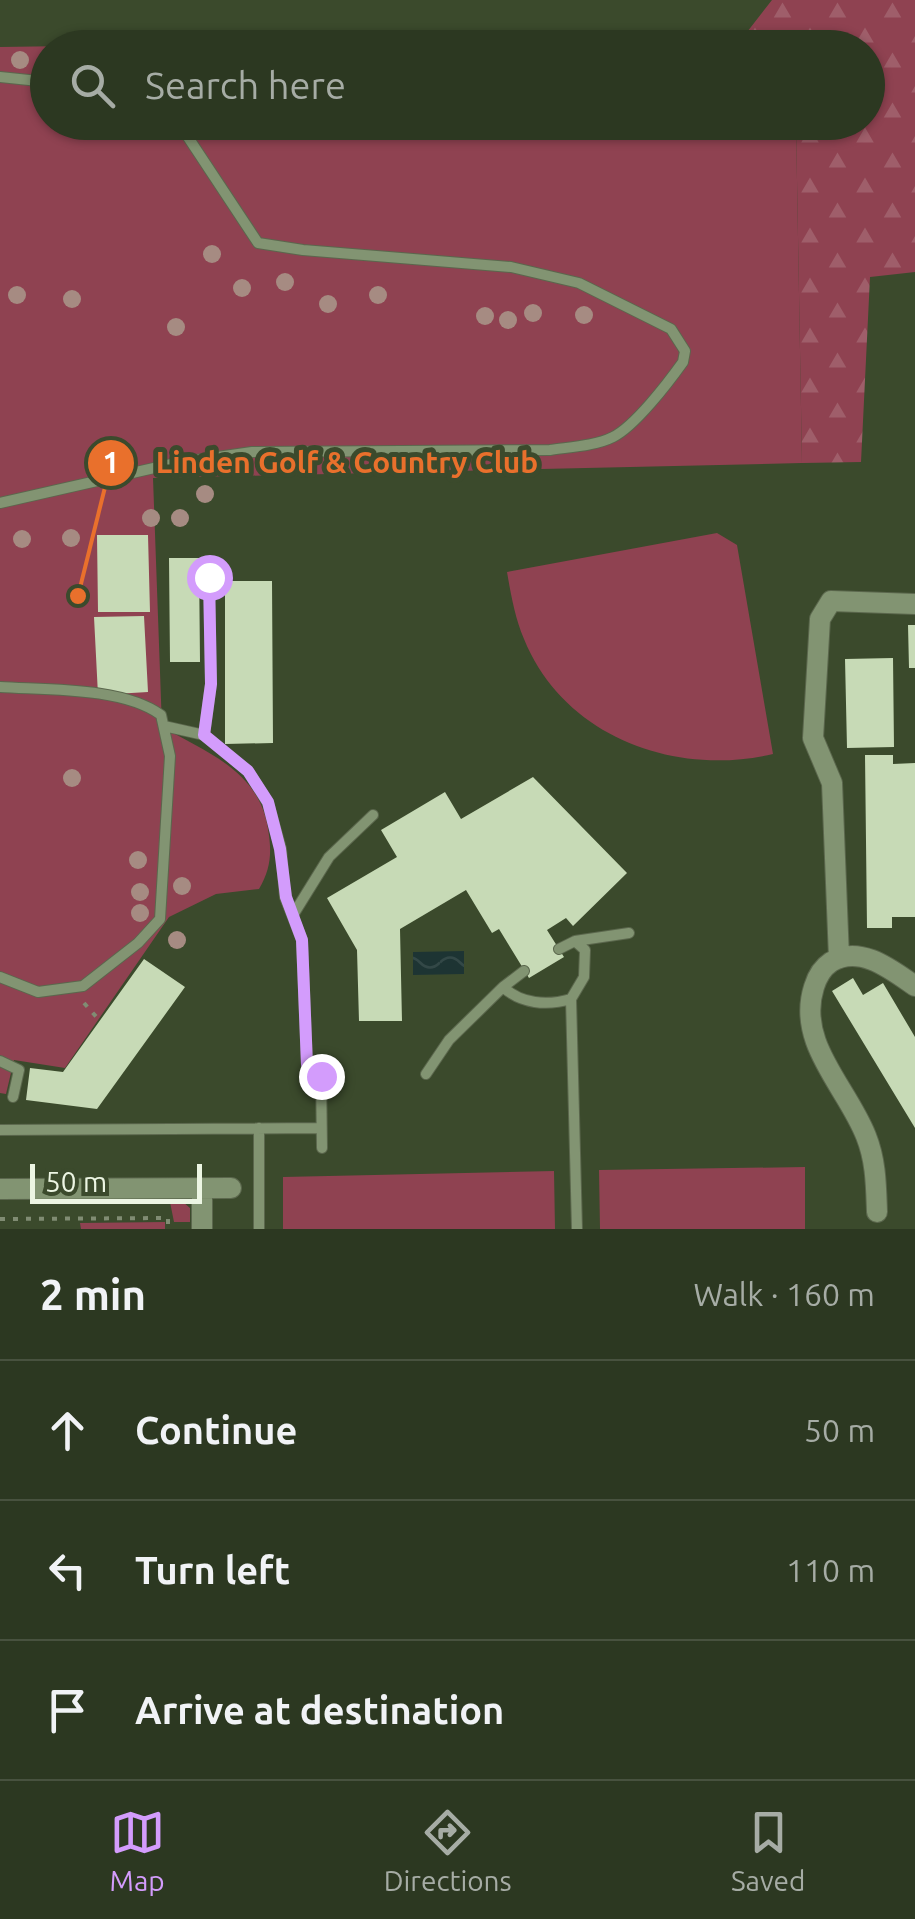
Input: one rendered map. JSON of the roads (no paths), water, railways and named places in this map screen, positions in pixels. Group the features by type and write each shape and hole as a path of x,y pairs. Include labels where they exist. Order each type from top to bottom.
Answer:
{"street":[{"path":"839,958 832,783 813,738 820,618 832,601 915,604"},
{"path":"877,1212 875,1166 865,1134 817,1047 810,1024 812,994 816,980 828,964 839,958 872,960 915,986"},
{"path":"202,1188 202,1229"},
{"path":"0,1189 231,1188"}],"lane":[{"path":"0,77 30,80"},
{"path":"0,503 176,463 252,452 550,450 582,445 613,437 631,423 683,362 686,350 671,329 580,283 511,267 258,243 190,140"},
{"path":"204,735 211,684 209,577"},
{"path":"0,687 95,694 146,704 161,715 170,756 160,919 138,943 83,986 38,992 0,978"},
{"path":"164,726 204,735 248,771 268,802 280,849 286,897 302,940 307,1065 321,1076 322,1148"},
{"path":"293,916 329,858 373,815"},
{"path":"559,949 575,941 629,933"},
{"path":"575,941 586,950 586,965 571,999 577,1229"},
{"path":"426,1074 449,1040 524,971"},
{"path":"503,987 516,999 547,1003 571,999"},
{"path":"0,1061 18,1070 13,1098"},
{"path":"258,1128 260,1229"},
{"path":"0,1130 321,1128"}],"water":[{"path":"464,951 464,974 413,975 413,952"}],"place":[{"name":"Linden Golf & Country Club","path":"78,596"}]}
